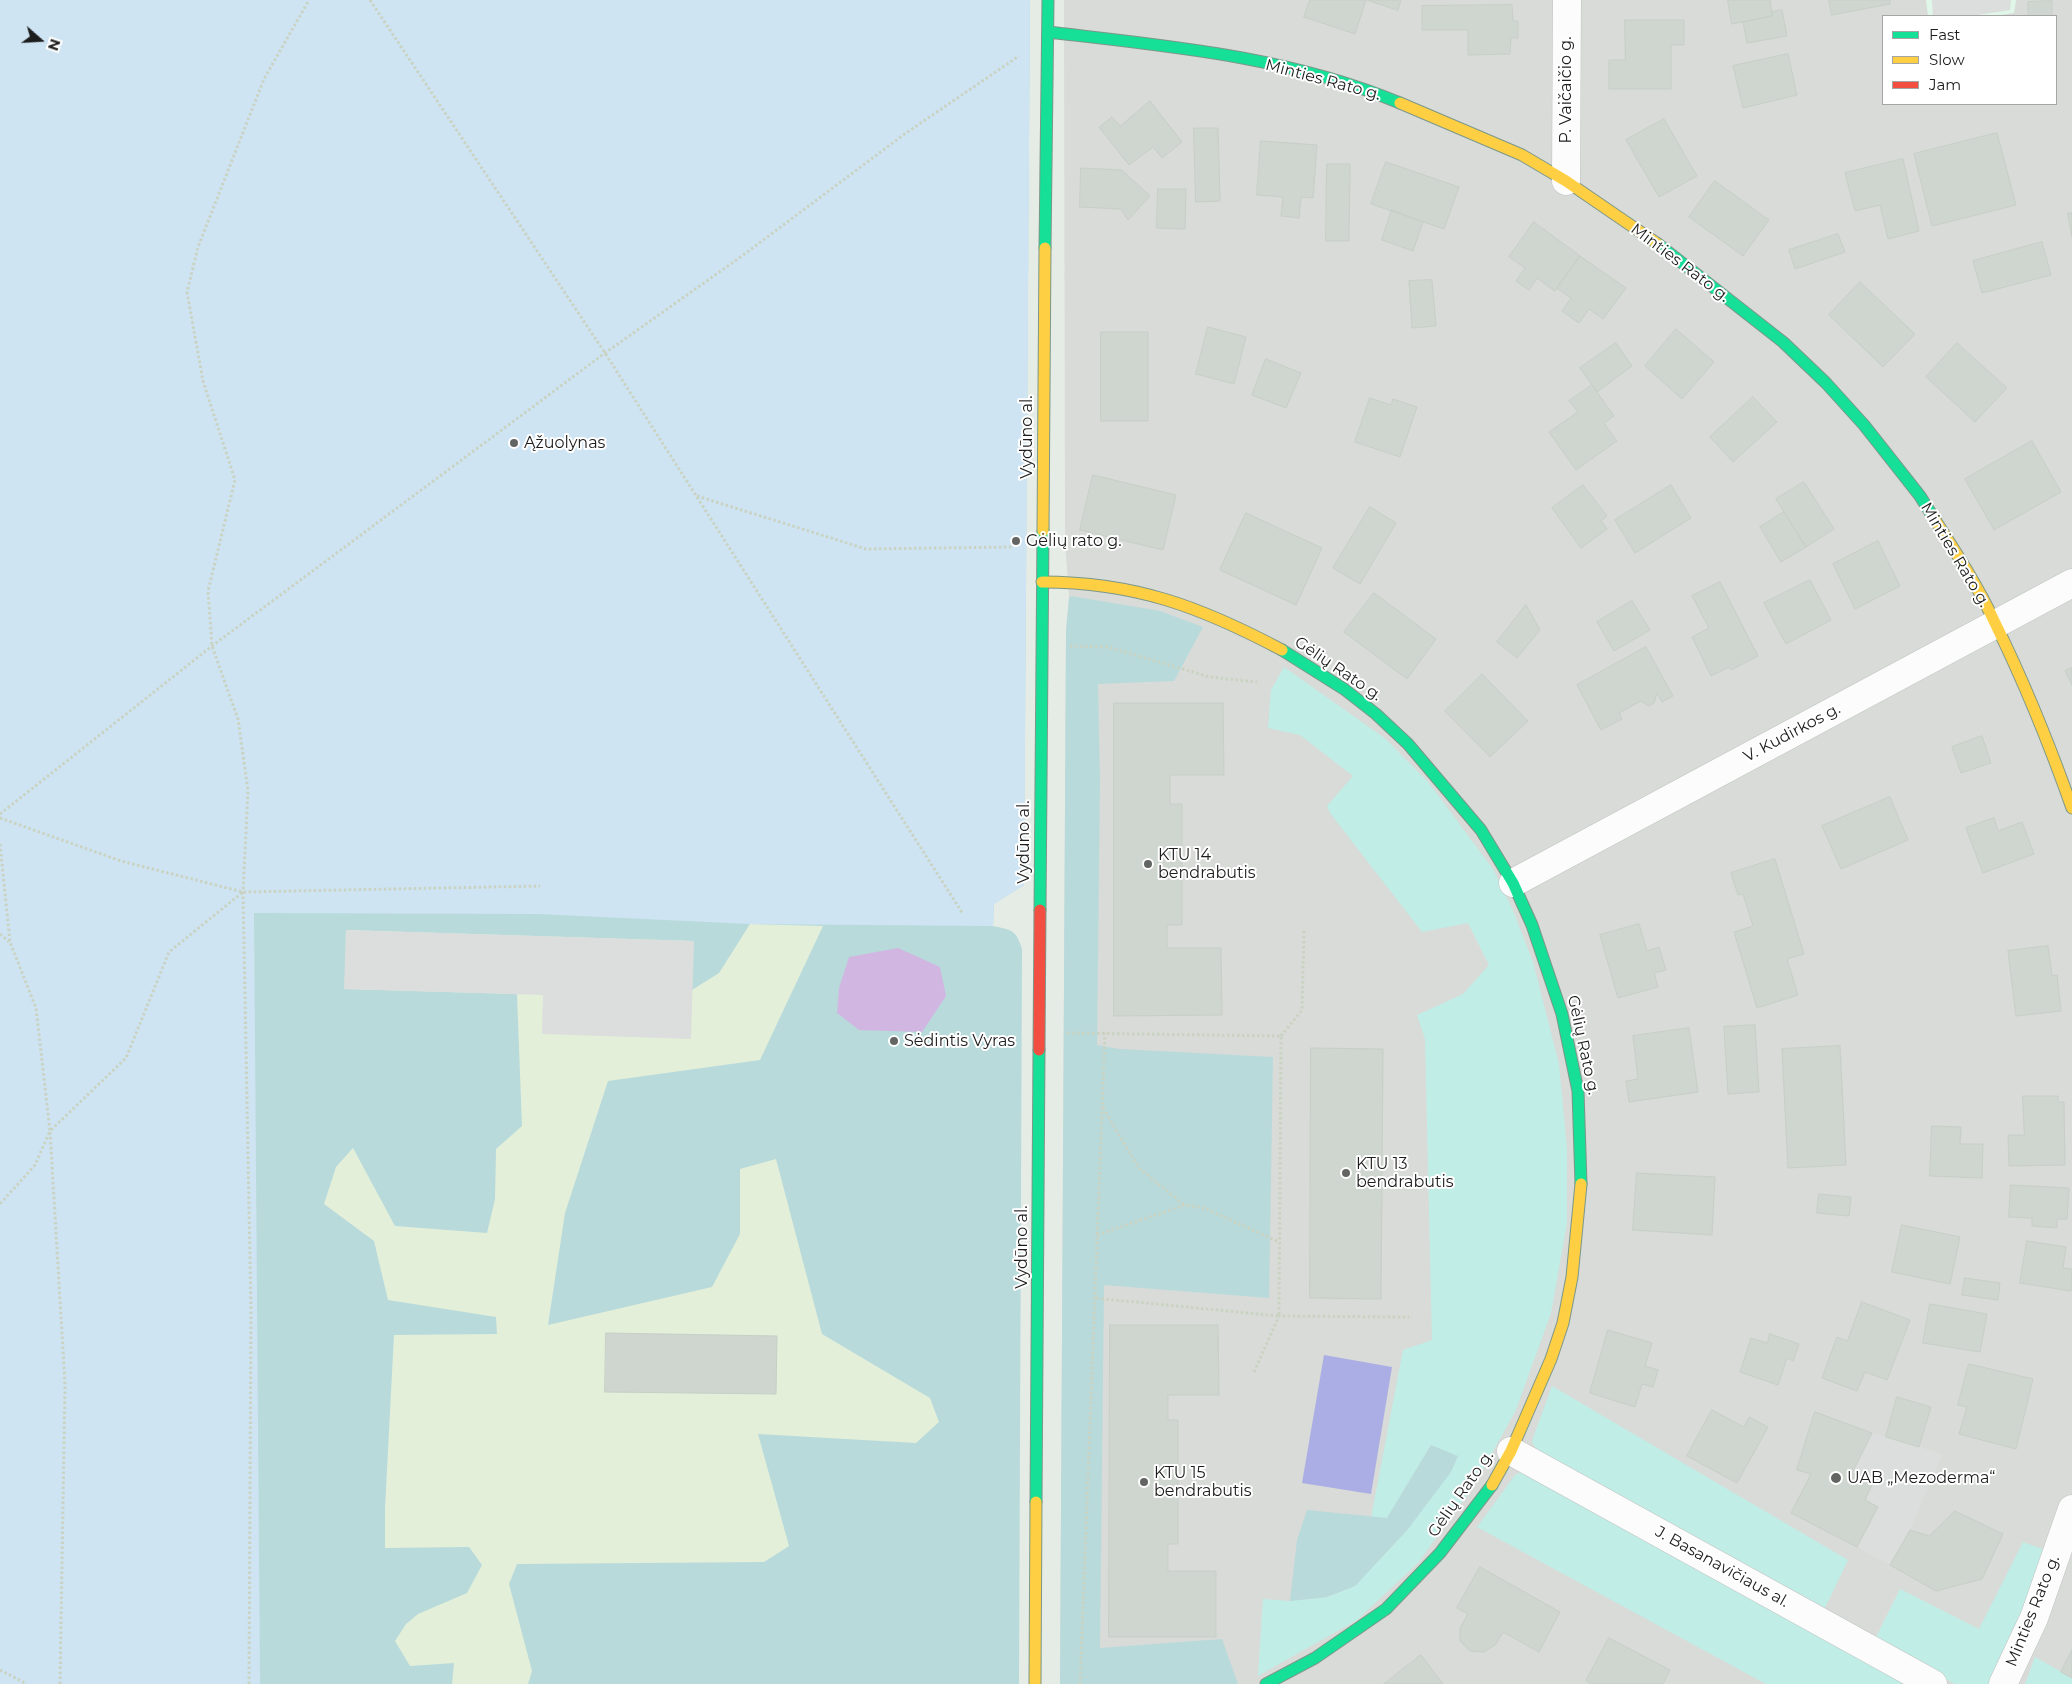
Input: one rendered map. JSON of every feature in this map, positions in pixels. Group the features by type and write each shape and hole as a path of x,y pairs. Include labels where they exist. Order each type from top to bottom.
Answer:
{"street":[{"name":"Vydūno al.","path":"1035,1684 1042,546 1048,0"},
{"name":"P. Vaičaičio g.","path":"1566,181 1567,0"},
{"name":"Minties Rato g.","path":"1048,34 1193,49 1282,66 1347,83 1473,133 1522,155 1566,181 1665,249 1783,342 1826,383 1864,425 1920,496 1962,562 1996,624 2051,750 2072,808"},
{"name":"Gėlių Rato g.","path":"1042,582 1073,582 1134,590 1180,603 1233,624 1282,650 1336,684 1376,714 1421,757 1481,830 1513,883 1532,925 1548,969 1562,1014 1578,1091 1582,1174 1572,1277 1563,1323 1551,1359 1511,1451 1496,1480 1440,1553 1386,1609 1315,1658 1266,1684"},
{"name":"V. Kudirkos g.","path":"1513,883 2072,583"},
{"name":"J. Basanavičiaus al.","path":"1511,1451 1933,1684"},
{"name":"Minties Rato g.","path":"2003,1684 2034,1618 2072,1509"}],"path":[{"path":"249,1684 251,1310 244,892 248,791 238,719 212,646 208,591 235,480 203,381 187,292 198,247 264,78 309,0"},
{"path":"370,0 605,353 963,914"},
{"path":"0,816 212,646 605,353 742,256 906,133 1048,34"},
{"path":"696,496 866,549 1042,546"},
{"path":"1042,645 1108,647 1210,678 1257,682"},
{"path":"0,816 121,860 244,892 540,886"},
{"path":"0,844 10,942 36,1008 50,1130 66,1384 60,1684"},
{"path":"0,1204 35,1165 50,1130 126,1058 169,952 244,892"},
{"path":"1254,1372 1278,1316 1281,1036 1302,1010 1304,930"},
{"path":"0,934 10,942"},
{"path":"1039,1032 1281,1036"},
{"path":"1080,1684 1105,1033"},
{"path":"1102,1107 1139,1168 1184,1205"},
{"path":"1097,1235 1184,1205 1204,1208 1279,1242"},
{"path":"1094,1298 1278,1316 1409,1317"},
{"path":"0,1670 27,1684"}],"shaded area":[{"name":"Ąžuolynas","path":"0,0 1030,0 1024,885 994,904 993,926 1004,928 1015,934 1022,949 1019,1684 528,1684 532,1671 509,1584 517,1564 764,1562 789,1546 758,1434 916,1443 939,1422 930,1398 822,1334 776,1159 740,1169 740,1234 712,1287 548,1325 565,1213 608,1081 760,1060 823,926 750,924 719,973 692,990 693,941 346,930 345,989 517,994 522,1126 496,1149 495,1199 487,1233 395,1226 353,1148 336,1167 324,1204 374,1241 388,1300 496,1317 497,1334 394,1335 385,1508 385,1548 469,1547 482,1565 467,1593 418,1614 406,1624 395,1641 410,1666 454,1663 452,1684 0,1684"},
{"name":"Ąžuolynas","path":"0,0 1030,0 1024,885 994,904 993,926 750,924 538,914 254,913 260,1684 0,1684"},
{"path":"1064,0 2072,0 2072,1684 1060,1684 1066,631 1069,598 1065,540"},
{"path":"1926,0 2016,0 2014,13 2001,15 1928,15"},
{"path":"1932,0 2011,0 2010,10 1978,15 1933,15"},
{"path":"1071,596 1160,611 1203,627 1174,681 1098,684 1100,780 1097,1045 1119,1049 1273,1057 1269,1298 1104,1285 1100,1648 1222,1639 1238,1684 1060,1684 1066,631 1069,598"},
{"path":"1284,667 1386,739 1429,783 1493,869 1512,908 1533,962 1559,1064 1567,1149 1567,1223 1551,1313 1516,1410 1475,1484 1418,1563 1357,1620 1258,1676 1263,1599 1290,1601 1327,1597 1355,1586 1408,1529 1450,1472 1431,1445 1387,1518 1371,1518 1403,1350 1432,1340 1425,1039 1417,1015 1463,994 1489,965 1468,923 1422,932 1330,813 1327,806 1353,776 1300,735 1268,728 1271,690"},
{"path":"253,913 993,926 984,1684 260,1684"},
{"path":"346,930 694,941 691,1039 542,1034 543,995 344,989"},
{"path":"898,948 940,967 946,996 922,1032 859,1030 837,1013 839,988 849,957"},
{"path":"1324,1355 1392,1367 1371,1494 1302,1483"},
{"path":"1552,1386 1848,1560 1824,1610 1537,1451 1532,1442"},
{"path":"1872,1433 1943,1454 1910,1530 1890,1565 1857,1547 1878,1507 1865,1500 1873,1483 1852,1473"},
{"path":"1431,1445 1458,1456 1451,1472 1408,1529 1355,1586 1327,1597 1290,1601 1297,1540 1307,1510 1387,1518"},
{"path":"1523,1471 1909,1684 1766,1684 1477,1527 1515,1475"},
{"path":"2023,1542 2045,1550 2023,1617 1993,1684 1955,1684 1875,1639 1900,1589 1979,1629"},
{"path":"2035,1657 2072,1678 2072,1684 2025,1684"}],"building":[{"path":"1310,0 1366,0 1355,34 1304,17"},
{"path":"1367,0 1401,0 1398,10"},
{"path":"1728,0 1770,0 1772,16 1732,24"},
{"path":"1829,0 1890,0 1890,4 1832,15"},
{"path":"2052,1 2052,15 2028,15 2028,2"},
{"path":"1512,5 1513,21 1518,21 1518,38 1511,38 1510,54 1468,55 1468,30 1422,30 1422,6"},
{"path":"1782,10 1787,36 1747,43 1743,22 1772,16 1772,12"},
{"path":"1625,20 1684,20 1684,45 1671,45 1671,89 1609,89 1609,60 1625,60"},
{"path":"1788,54 1797,95 1743,108 1733,66"},
{"path":"1150,101 1182,142 1162,158 1153,147 1129,165 1099,127 1112,117 1120,126"},
{"path":"1664,119 1697,176 1659,197 1626,140"},
{"path":"1194,128 1218,128 1220,201 1196,202"},
{"path":"1997,133 2016,205 1932,226 1914,154"},
{"path":"1261,141 1317,145 1313,198 1301,197 1299,218 1281,216 1283,197 1257,195"},
{"path":"1903,159 1919,231 1888,239 1880,205 1855,211 1845,173"},
{"path":"1386,162 1459,187 1444,229 1371,204"},
{"path":"1327,164 1350,164 1349,241 1326,241"},
{"path":"1081,168 1122,170 1150,196 1128,220 1121,209 1080,207"},
{"path":"1715,181 1769,220 1743,256 1689,217"},
{"path":"1158,189 1186,189 1185,229 1157,228"},
{"path":"1392,210 1423,222 1413,251 1382,240"},
{"path":"2068,213 2072,213 2072,237"},
{"path":"1534,222 1580,256 1555,291 1537,278 1529,290 1516,281 1525,268 1509,257"},
{"path":"1838,234 1845,252 1795,269 1789,250"},
{"path":"2042,242 2051,275 1982,293 1973,261"},
{"path":"1580,256 1626,288 1603,319 1589,309 1579,323 1562,311 1571,298 1557,288"},
{"path":"1432,280 1436,326 1412,328 1409,281"},
{"path":"1860,282 1915,334 1883,367 1829,315"},
{"path":"1208,327 1246,337 1234,384 1196,374"},
{"path":"1676,329 1714,362 1682,399 1645,366"},
{"path":"1101,332 1148,332 1148,421 1101,421"},
{"path":"1616,343 1632,366 1597,392 1580,368"},
{"path":"1957,343 2007,388 1975,422 1926,377"},
{"path":"1266,359 1301,373 1286,408 1252,395"},
{"path":"1592,385 1614,416 1604,423 1617,441 1576,470 1549,432 1578,412 1569,401"},
{"path":"1753,397 1777,422 1733,462 1710,437"},
{"path":"1370,398 1391,405 1393,399 1417,407 1400,457 1355,442"},
{"path":"2032,441 2061,492 1994,530 1965,479"},
{"path":"1093,475 1176,495 1163,550 1080,530"},
{"path":"1804,482 1834,529 1806,547 1776,499"},
{"path":"1583,485 1607,516 1601,521 1607,529 1581,548 1552,508"},
{"path":"1671,485 1691,518 1635,553 1615,520"},
{"path":"1370,507 1396,523 1360,584 1333,568"},
{"path":"1784,512 1806,547 1781,562 1760,527"},
{"path":"1246,513 1322,548 1296,605 1220,570"},
{"path":"1878,541 1900,586 1855,609 1833,564"},
{"path":"1810,580 1831,620 1786,644 1764,603"},
{"path":"1720,582 1758,656 1731,670 1729,667 1711,676 1692,637 1709,628 1692,596"},
{"path":"1374,593 1436,639 1407,679 1344,632"},
{"path":"1632,601 1650,630 1614,651 1597,622"},
{"path":"1526,605 1540,630 1517,658 1497,642"},
{"path":"1646,647 1673,696 1662,702 1657,693 1654,703 1649,706 1641,701 1619,713 1622,719 1601,730 1577,685"},
{"path":"2072,668 2072,685 2065,671"},
{"path":"1482,674 1528,721 1490,757 1445,711"},
{"name":"KTU 14 bendrabutis","path":"1114,703 1223,703 1224,775 1170,775 1170,804 1182,804 1182,925 1167,925 1167,948 1221,948 1222,1015 1114,1016"},
{"path":"1982,736 1991,763 1961,773 1952,747"},
{"path":"1890,797 1908,840 1841,869 1822,826"},
{"path":"1994,818 1998,831 2022,822 2034,854 1983,873 1966,828"},
{"path":"1775,859 1804,954 1787,959 1798,995 1757,1008 1734,932 1753,926 1743,894 1738,895 1731,873"},
{"path":"1639,924 1647,951 1659,947 1666,970 1654,973 1658,987 1618,998 1600,935"},
{"path":"2048,946 2052,976 2057,975 2061,1011 2016,1016 2008,951"},
{"path":"1755,1025 1759,1092 1728,1094 1724,1027"},
{"path":"1689,1028 1698,1092 1629,1102 1626,1081 1638,1079 1633,1036"},
{"path":"1840,1046 1846,1165 1788,1168 1782,1049"},
{"name":"KTU 13 bendrabutis","path":"1311,1048 1383,1049 1381,1299 1310,1298"},
{"path":"2023,1096 2058,1096 2058,1102 2064,1102 2065,1165 2009,1166 2008,1135 2024,1135"},
{"path":"1932,1126 1961,1127 1960,1144 1983,1144 1982,1178 1930,1176"},
{"path":"1637,1173 1715,1177 1712,1235 1633,1230"},
{"path":"2011,1185 2069,1188 2067,1219 2057,1219 2057,1228 2032,1226 2032,1218 2009,1217"},
{"path":"1819,1194 1851,1197 1849,1216 1817,1213"},
{"path":"1902,1225 1960,1237 1950,1284 1892,1272"},
{"path":"2027,1241 2066,1247 2063,1268 2072,1269 2071,1291 2020,1283"},
{"path":"1965,1278 2000,1283 1998,1300 1962,1295"},
{"path":"1862,1302 1910,1320 1887,1380 1865,1372 1857,1391 1822,1378 1837,1337 1847,1341"},
{"path":"1930,1304 1987,1314 1980,1352 1923,1343"},
{"name":"KTU 15 bendrabutis","path":"1110,1325 1218,1325 1219,1395 1168,1395 1168,1420 1178,1420 1178,1544 1168,1544 1168,1571 1216,1571 1216,1637 1109,1637"},
{"path":"1608,1330 1652,1343 1645,1366 1658,1370 1653,1387 1642,1384 1635,1407 1590,1393"},
{"path":"606,1333 777,1336 776,1394 605,1392"},
{"path":"1770,1334 1799,1344 1793,1361 1787,1358 1778,1385 1740,1372 1751,1338 1767,1343"},
{"path":"1969,1364 2033,1379 2016,1449 1959,1434 1967,1407 1958,1405"},
{"path":"1897,1397 1931,1407 1919,1447 1886,1437"},
{"path":"1712,1410 1744,1427 1749,1417 1768,1427 1737,1483 1687,1456"},
{"name":"UAB „Mezoderma“","path":"1815,1412 1872,1433 1852,1473 1873,1483 1865,1500 1878,1507 1857,1547 1791,1513 1811,1474 1797,1470"},
{"path":"1955,1511 2003,1534 1982,1579 1936,1591 1890,1565 1910,1530 1929,1536"},
{"path":"1480,1567 1560,1612 1539,1652 1503,1632 1496,1644 1484,1652 1470,1651 1460,1641 1460,1628 1468,1614 1457,1608"},
{"path":"1609,1638 1670,1670 1663,1684 1591,1684 1586,1681"},
{"path":"2072,1650 2072,1678 2061,1672"},
{"path":"1421,1655 1443,1684 1384,1684"}],"traffic: fast":[{"path":"1045,248 1048,0"},
{"path":"1048,32 1227,55 1314,74 1358,87 1400,103"},
{"path":"1658,244 1783,342 1826,383 1864,425 1920,496 1935,520"},
{"path":"1040,910 1043,531"},
{"path":"1282,650 1344,689 1376,714 1408,744 1481,830 1513,883 1532,925 1562,1014 1578,1091 1581,1184"},
{"path":"1036,1502 1039,1050"},
{"path":"1266,1684 1315,1658 1386,1609 1440,1553 1492,1485"}],"traffic: slow":[{"path":"1400,103 1522,155 1566,181 1658,244"},
{"path":"1043,531 1045,248"},
{"path":"1935,520 1975,584 2007,647 2037,715 2072,808"},
{"path":"1042,582 1076,583 1107,587 1137,592 1166,600 1223,621 1282,650"},
{"path":"1492,1485 1511,1451 1551,1359 1563,1323 1572,1277 1581,1184"},
{"path":"1035,1684 1036,1502"}],"traffic: jam":[{"path":"1039,1050 1040,910"}],"place":[{"name":"Ąžuolynas","path":"514,443"},
{"name":"Gėlių rato g.","path":"1016,541"},
{"name":"KTU 14 bendrabutis","path":"1148,864"},
{"name":"Sėdintis Vyras","path":"894,1041"},
{"name":"KTU 13 bendrabutis","path":"1346,1173"},
{"name":"UAB „Mezoderma“","path":"1836,1478"},
{"name":"KTU 15 bendrabutis","path":"1144,1482"}]}
